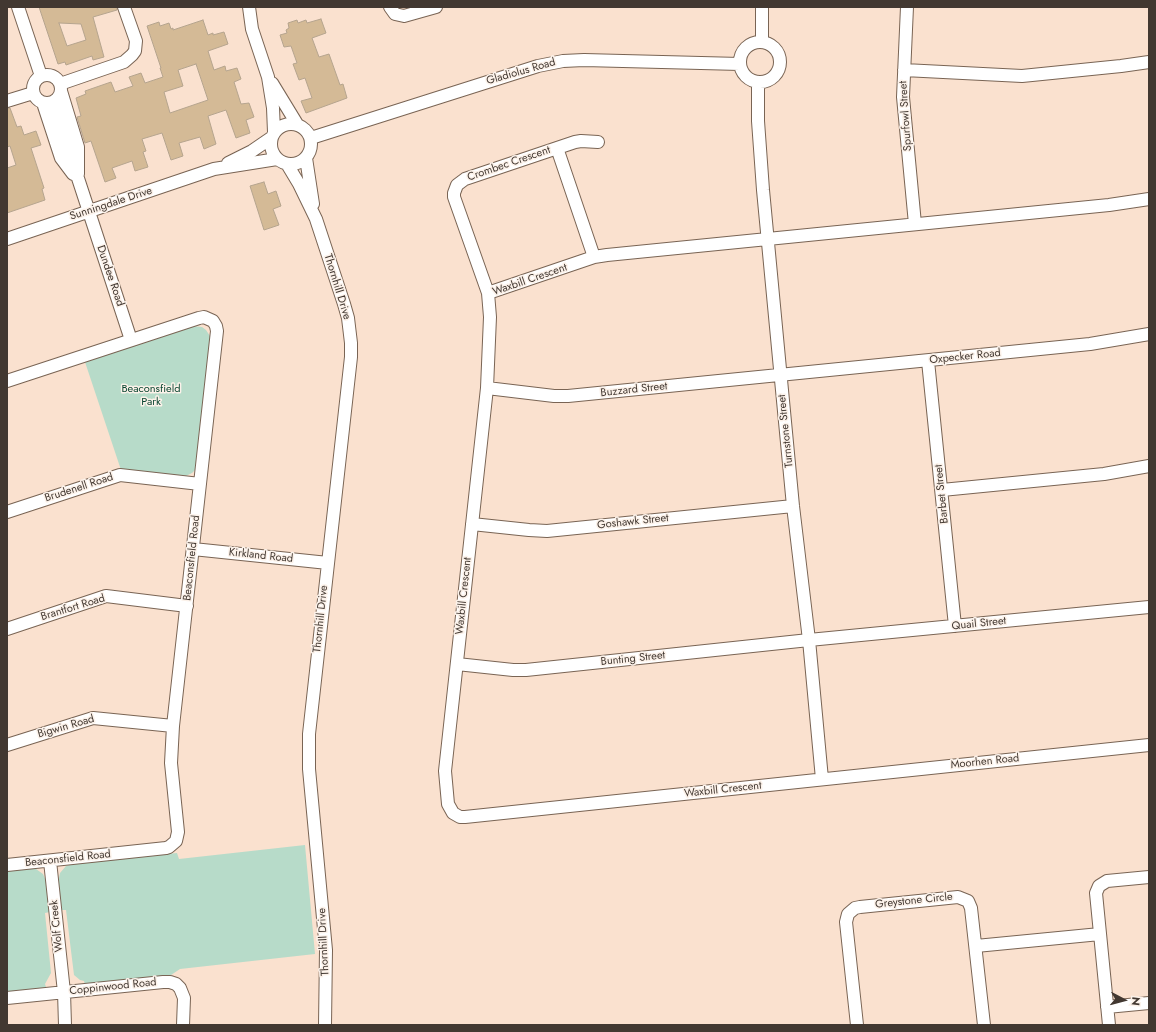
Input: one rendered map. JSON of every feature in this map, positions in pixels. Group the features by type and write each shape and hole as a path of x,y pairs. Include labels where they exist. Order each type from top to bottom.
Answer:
{"street":[{"path":"18,7 41,76"},
{"path":"78,181 78,147 61,88 54,77 48,75 41,76 34,82 33,93 36,98 48,102 58,97 61,88 124,62 135,51 136,41 124,7"},
{"path":"249,7 252,29 268,77 273,108 273,135 270,144 272,150 282,161 294,164 301,162 310,152 312,145 311,138 308,132 297,124 284,124 273,135"},
{"path":"390,7 396,14 404,16 409,16 436,7"},
{"path":"762,7 762,42"},
{"name":"Spurfowl Street","path":"907,7 903,97 915,224"},
{"path":"762,42 769,44 774,48 780,60 776,74 772,78 758,82 746,76 740,64 744,51 749,46 762,42"},
{"name":"Gladiolus Road","path":"311,138 530,69 563,61 584,60 740,64"},
{"path":"904,70 1022,76 1149,62"},
{"path":"268,77 297,124"},
{"name":"Turnstone Street","path":"758,82 758,121 762,190 822,779"},
{"path":"7,101 33,93"},
{"name":"Dundee Road","path":"48,102 78,181 131,340"},
{"name":"Sunningdale Drive","path":"7,239 214,170 252,151 273,135"},
{"name":"Crombec Crescent","path":"488,293 454,197 455,189 459,182 581,141 598,142"},
{"name":"Crombec Crescent","path":"557,148 594,258"},
{"name":"Thornhill Drive","path":"306,158 316,219"},
{"name":"Sunningdale Drive","path":"214,170 282,161"},
{"name":"Thornhill Drive","path":"282,161 299,184 316,219 348,318 351,343 351,357 313,694 309,750 326,950 325,1025"},
{"name":"Waxbill Crescent","path":"822,779 460,816 453,813 449,808 445,771 487,388 490,317 488,293 607,255 1109,205 1149,199"},
{"name":"Beaconsfield Road","path":"7,381 199,318 209,318 216,326 217,340 173,726 171,770 178,832 177,837 173,844 166,848 7,865"},
{"name":"Oxpecker Road","path":"780,376 1090,344 1149,334"},
{"name":"Barbet Street","path":"928,361 955,626"},
{"name":"Buzzard Street","path":"487,388 554,396 568,396 780,376"},
{"path":"942,490 1104,474 1149,466"},
{"name":"Brudenell Road","path":"7,512 120,475 200,484"},
{"name":"Goshawk Street","path":"472,524 548,531 793,506"},
{"name":"Kirkland Road","path":"193,548 328,563"},
{"name":"Brantfort Road","path":"7,629 106,596 187,606"},
{"name":"Quail Street","path":"809,640 1149,607"},
{"name":"Bunting Street","path":"457,664 526,670 809,640"},
{"name":"Bigwin Road","path":"7,745 93,718 173,726"},
{"name":"Moorhen Road","path":"822,779 1149,745"},
{"name":"Wolf Creek","path":"50,861 64,992 65,1025"},
{"path":"1109,1025 1096,893 1099,886 1107,881 1149,876"},
{"name":"Greystone Circle","path":"857,1025 846,922 848,914 860,907 958,897 962,897 968,901 971,908 984,1025"},
{"path":"976,946 1100,934"},
{"name":"Coppinwood Road","path":"7,998 163,982 176,984 180,988 184,998 183,1025"},
{"path":"1107,1007 1149,1003"}],"green space":[{"name":"Beaconsfield Park","path":"193,326 202,327 210,336 197,466 195,470 186,476 121,470 85,362"},
{"path":"305,845 315,954 180,969 171,975 85,985 84,981 80,980 74,975 66,910 61,910 58,883 60,873 66,866 75,863 177,853 179,859"},
{"path":"32,868 43,874 46,881 50,912 45,913 51,973 45,984 46,987 42,989 7,993 7,870"}],"building":[{"path":"39,7 117,7 117,10 93,17 104,57 93,60 92,56 66,65 65,62 58,64","holes":["59,23 81,24 86,40 67,46"]},
{"path":"321,19 326,33 312,38 319,57 329,54 340,85 343,84 347,98 306,113 301,101 312,98 305,78 299,80 293,64 297,63 291,46 284,47 280,35 287,33 286,30 289,28 288,23 297,20 298,23 306,20 307,23"},
{"path":"203,20 208,35 224,32 228,44 208,51 214,70 225,66 226,71 237,68 241,79 234,82 241,104 249,103 254,117 246,120 250,133 236,138 226,110 208,116 216,144 204,149 200,137 179,143 183,156 171,160 162,133 142,139 146,151 143,152 148,167 135,171 132,161 112,168 116,178 105,182 91,141 85,143 77,117 81,116 76,98 86,94 85,91 111,82 115,92 133,86 129,77 141,73 145,83 163,77 147,26 159,22 160,26 169,23 171,29 173,28 173,30","holes":["196,64 208,100 170,113 164,92 183,86 178,70"]},
{"path":"7,108 10,108 17,127 21,126 24,135 36,131 41,145 31,148 44,188 42,189 45,200 7,213 7,168 16,165 10,146 7,147"},
{"path":"264,182 268,194 276,191 281,206 273,209 279,225 264,230 250,186"}]}
